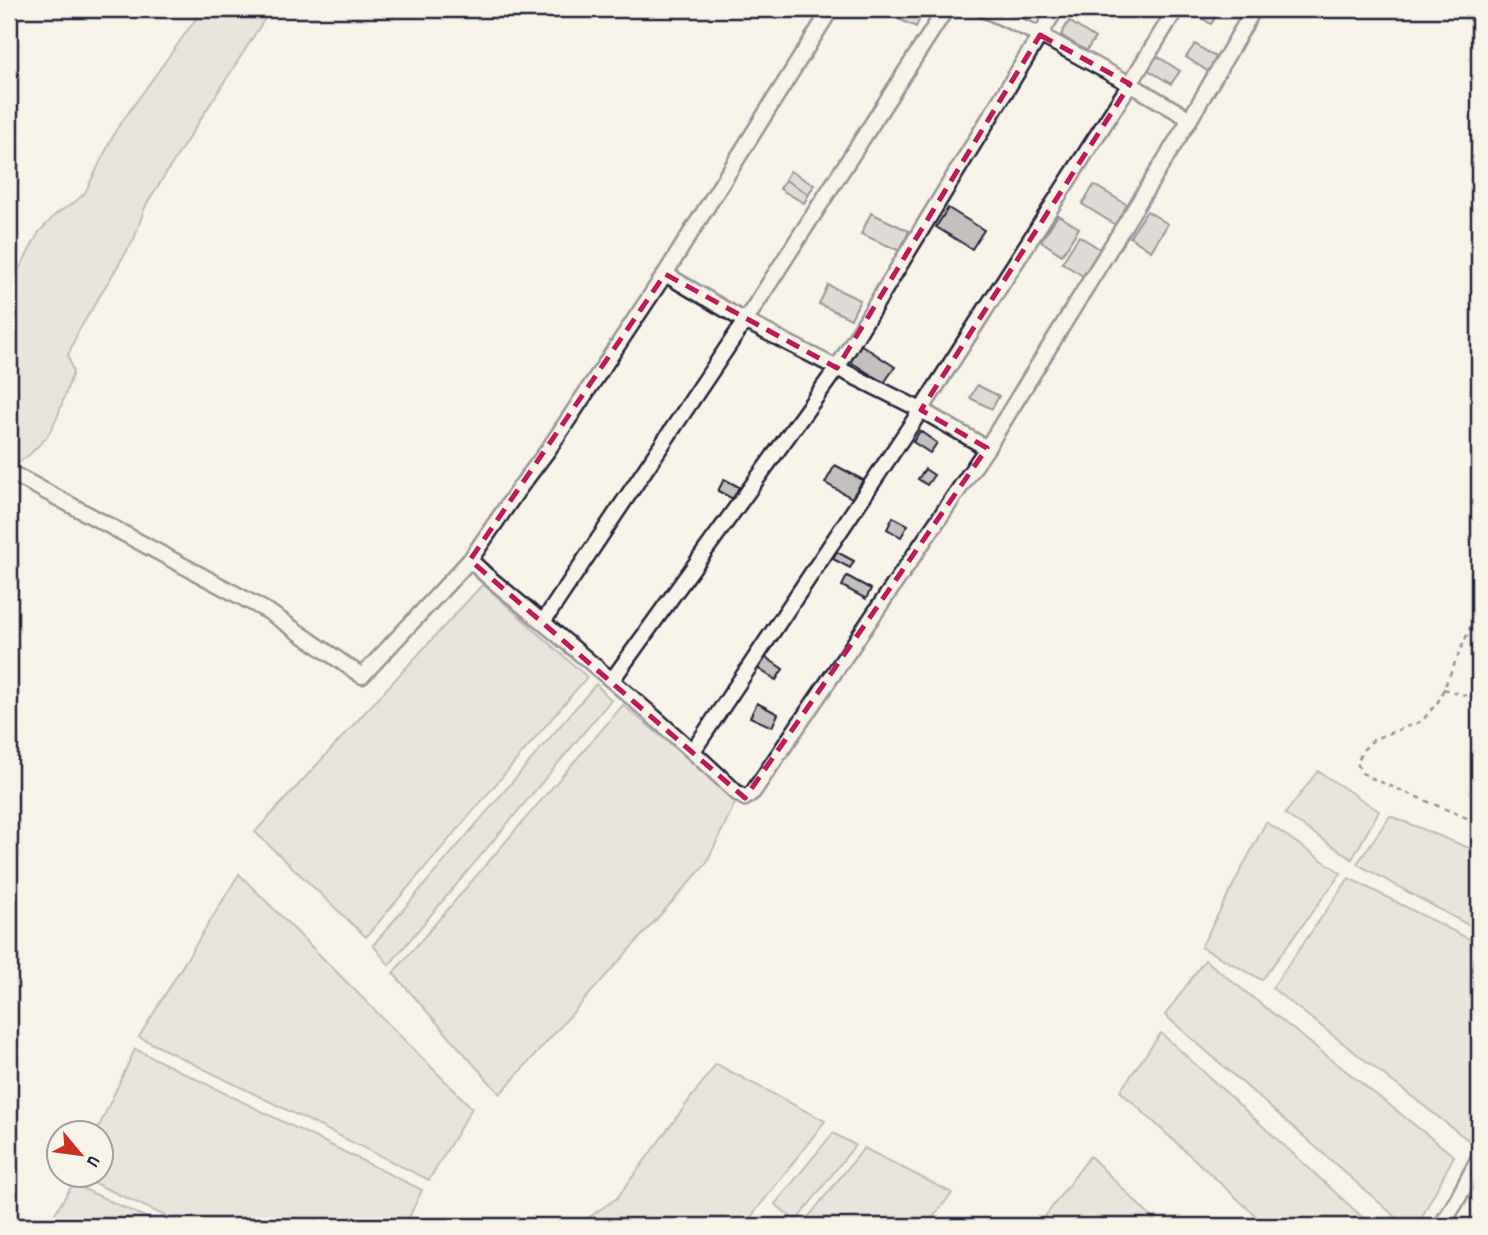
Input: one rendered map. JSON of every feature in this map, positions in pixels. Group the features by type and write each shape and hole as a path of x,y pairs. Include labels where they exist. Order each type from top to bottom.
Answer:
{"street":[{"path":"17,476 269,612 362,676 470,560 548,450 665,274 831,9"},
{"path":"542,622 745,321 946,9"},
{"path":"983,9 1040,35 1191,119"},
{"path":"612,680 837,368 1056,9"},
{"path":"693,751 921,410 1176,9"},
{"path":"470,560 612,680 737,793 744,798 753,792 987,448 1191,119 1254,9"},
{"path":"665,274 745,321 921,410 987,448"},
{"path":"1441,1226 1479,1158"}],"path":[{"path":"1479,607 1438,702 1422,721 1374,739 1363,750 1357,763 1362,773 1376,780 1479,823"},
{"path":"1479,655 1473,671 1472,697 1479,724"},
{"path":"1443,688 1472,697"}],"highlighted area":[{"path":"1040,35 1130,84 921,410 987,448 745,798 470,560 665,274 837,368"}],"shaded area":[{"path":"203,9 271,9 147,203 134,239 78,332 68,355 73,372 57,418 47,437 9,470 9,288 39,232 56,214 85,193 116,130"},
{"path":"483,584 587,677 366,937 255,832"},
{"path":"596,684 611,700 389,965 373,945"},
{"path":"623,705 737,799 706,864 500,1094 393,973"},
{"path":"1318,771 1379,811 1352,859 1285,814"},
{"path":"1390,816 1479,852 1479,931 1357,864"},
{"path":"1266,822 1341,873 1262,980 1201,947"},
{"path":"239,874 472,1108 429,1180 139,1037"},
{"path":"1349,878 1479,944 1479,1103 1468,1140 1272,988"},
{"path":"1205,960 1454,1156 1417,1226 1406,1226 1165,1015"},
{"path":"1161,1033 1372,1226 1267,1226 1120,1091"},
{"path":"135,1049 422,1190 405,1226 187,1226 109,1190 116,1190 116,1120 102,1120"},
{"path":"716,1064 825,1121 744,1226 576,1226 617,1198"},
{"path":"833,1133 855,1145 796,1221 775,1204"},
{"path":"864,1148 952,1193 926,1226 801,1226"},
{"path":"1090,1156 1160,1226 1038,1226"},
{"path":"69,1190 86,1190 164,1226 47,1226"}],"building":[{"path":"900,9 924,9 916,27 896,18"},
{"path":"1188,9 1211,9 1218,13 1211,24"},
{"path":"1069,21 1095,38 1086,51 1061,35"},
{"path":"1195,44 1220,60 1212,74 1186,57"},
{"path":"1154,54 1180,71 1171,84 1145,68"},
{"path":"790,171 814,185 809,194 785,180"},
{"path":"785,180 809,194 804,203 780,189"},
{"path":"1094,185 1131,207 1119,227 1082,204"},
{"path":"948,208 984,230 972,249 936,227"},
{"path":"1147,211 1168,224 1151,251 1130,237"},
{"path":"871,213 909,231 900,251 861,234"},
{"path":"1058,215 1079,228 1062,255 1041,241"},
{"path":"1079,236 1100,249 1083,276 1062,263"},
{"path":"828,285 860,300 851,319 819,304"},
{"path":"860,344 895,367 884,383 849,361"},
{"path":"977,385 999,396 992,409 970,398"},
{"path":"920,431 937,443 930,453 913,442"},
{"path":"835,465 863,480 852,498 825,483"},
{"path":"925,469 934,475 927,485 918,479"},
{"path":"724,479 739,487 733,499 718,491"},
{"path":"893,517 908,525 901,537 887,529"},
{"path":"837,552 854,561 850,568 833,559"},
{"path":"847,576 871,589 866,599 842,586"},
{"path":"761,654 783,669 776,680 754,666"},
{"path":"757,703 778,714 772,727 750,717"}]}
